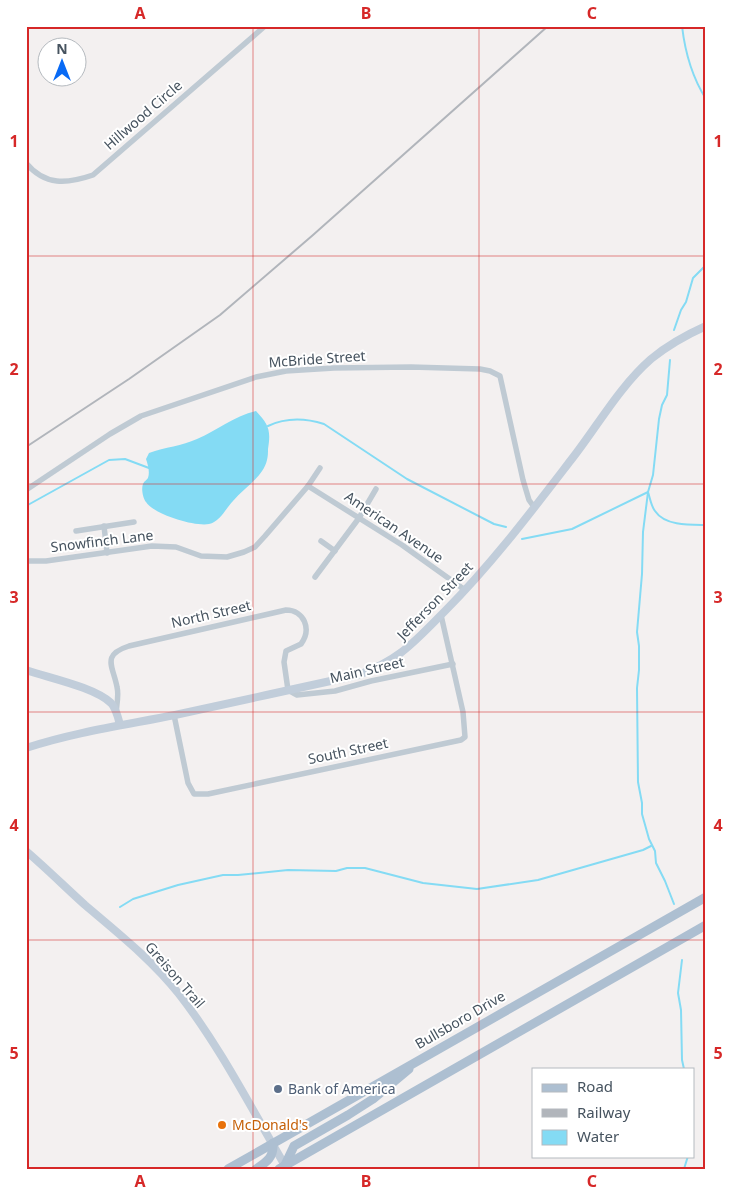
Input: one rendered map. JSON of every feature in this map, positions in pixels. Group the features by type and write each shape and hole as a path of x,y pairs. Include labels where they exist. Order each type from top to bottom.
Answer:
{"main road":[{"name":"Bullsboro Drive","path":"228,1169 706,897"},
{"path":"284,1168 706,925"},
{"path":"284,1168 294,1146 374,1098 422,1057"},
{"path":"256,1169 270,1158 273,1143"}],"street":[{"name":"Hillwood Circle","path":"26,163 43,178 58,182 77,181 93,175 265,26"},
{"name":"Jefferson Street","path":"26,748 44,742 120,725 358,675 380,667 395,658 414,643 501,550 579,450 608,409 650,361 676,340 706,326"},
{"name":"McBride Street","path":"26,490 110,434 141,416 256,377 286,371 334,368 411,367 480,369 490,370 500,376 523,480 529,500 534,507"},
{"name":"Snowfinch Lane","path":"26,561 46,561 152,546 176,547 201,556 227,556 244,552 255,547 265,536 308,486 320,468"},
{"name":"American Avenue","path":"308,486 402,545 465,590"},
{"path":"315,577 359,518 376,489"},
{"path":"76,531 134,522"},
{"path":"104,526 107,553"},
{"path":"321,542 335,551"},
{"name":"North Street","path":"116,712 118,690 111,662 114,652 129,646 292,610 304,618 306,634 302,644 290,648 284,654 288,690"},
{"name":"South Street","path":"174,715 188,783 194,794 208,794 461,740 465,737 466,731 441,615"},
{"name":"Main Street","path":"288,690 296,695 335,691 371,681 453,664"},
{"path":"26,670 84,689 102,697 113,705 120,725"},
{"name":"Greison Trail","path":"26,851 157,968 179,994 230,1068 273,1143 284,1168"}],"water":[{"path":"256,411 264,420 269,432 268,457 265,466 262,472 237,496 216,521 209,524 194,524 175,519 150,507 143,496 142,488 143,483 149,476 146,459 149,453 191,441 240,416"}],"waterway":[{"path":"682,26 690,64 706,99"},
{"path":"674,330 686,302 693,278 706,265"},
{"path":"670,360 667,395 662,405 659,419 653,475 648,492 643,532 642,574 637,632 639,646 637,688 638,782 642,814 649,839 655,851 656,863 674,904"},
{"path":"268,426 296,419 324,424 407,479 494,524 506,527"},
{"path":"26,506 109,460 125,459 149,468"},
{"path":"648,492 654,509 665,520 678,524 706,525"},
{"path":"522,539 572,529 648,492"},
{"path":"120,907 133,899 178,885 223,875 288,870 336,871 347,868 365,868 423,883 477,889 538,880 643,850 651,846"},
{"path":"682,960 678,993 681,1010 684,1068"},
{"path":"684,1169 687,1158"}],"railway":[{"path":"26,447 129,379 220,315 548,26"}],"place":[{"name":"Bank of America","path":"278,1089"},
{"name":"McDonald's","path":"222,1125"}]}
